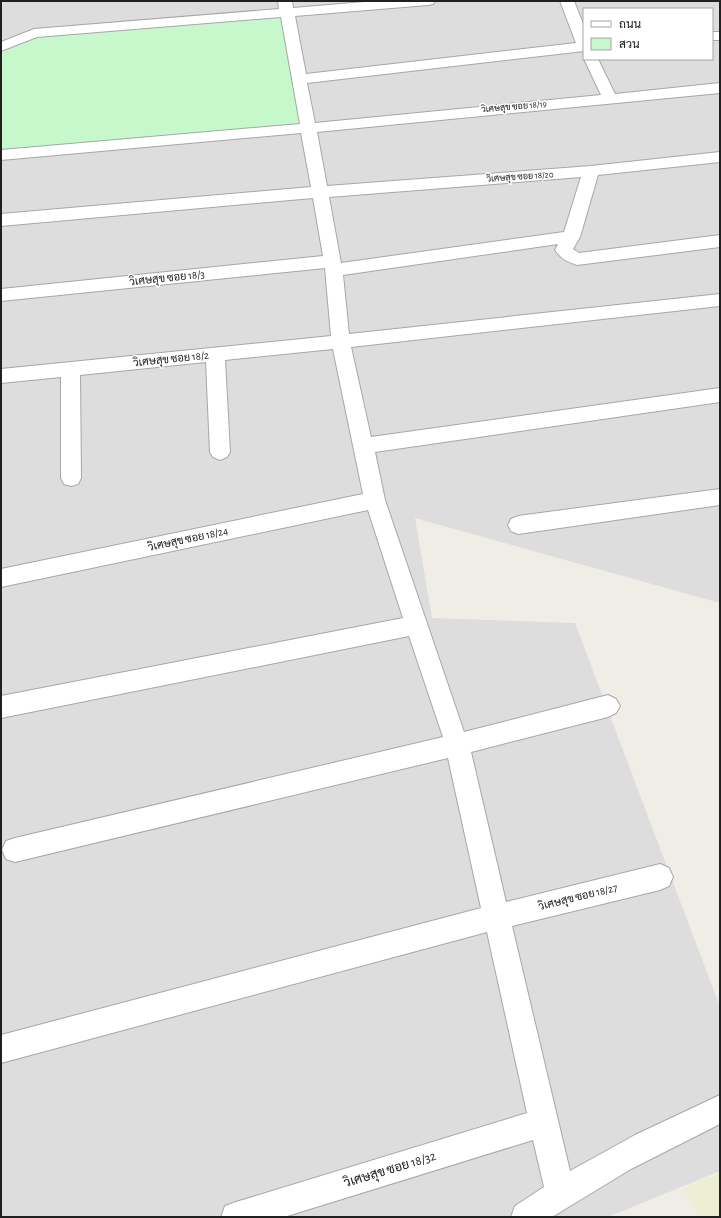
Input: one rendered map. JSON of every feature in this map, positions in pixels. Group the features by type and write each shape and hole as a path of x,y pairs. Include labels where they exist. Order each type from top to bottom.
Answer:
{"street":[{"path":"1,35 34,33 286,7 428,1"},
{"path":"567,1 583,43"},
{"path":"286,7 333,265 341,342 375,500 457,745 560,1193"},
{"path":"1,47 34,33"},
{"path":"300,79 583,46"},
{"path":"591,60 610,98"},
{"name":"วิเศษสุข ซอย 18/19","path":"1,155 308,128 720,88"},
{"name":"วิเศษสุข ซอย 18/20","path":"1,220 319,192 591,171 720,157"},
{"path":"591,171 571,237 564,250 569,256 577,259 719,242"},
{"name":"วิเศษสุข ซอย 18/3","path":"1,295 333,265 571,237"},
{"name":"วิเศษสุข ซอย 18/2","path":"1,376 341,342 720,300"},
{"path":"215,354 220,452"},
{"path":"70,369 71,478"},
{"path":"364,446 720,395"},
{"path":"518,525 720,497"},
{"name":"วิเศษสุข ซอย 18/24","path":"1,578 375,500"},
{"path":"1,706 416,625"},
{"path":"15,850 457,745 608,706"},
{"name":"วิเศษสุข ซอย 18/27","path":"1,1049 496,916 660,877"},
{"path":"526,1217 560,1193 679,1127 720,1109"},
{"name":"วิเศษสุข ซอย 18/32","path":"236,1217 544,1122"}],"shaded area":[{"path":"1,1 720,1 720,603 415,518 432,618 575,623 720,1007 720,1171 608,1217 1,1217"}],"green space":[{"path":"287,13 308,128 1,155 1,47 34,33"},
{"path":"720,1173 720,1217 699,1217 683,1188"}]}
